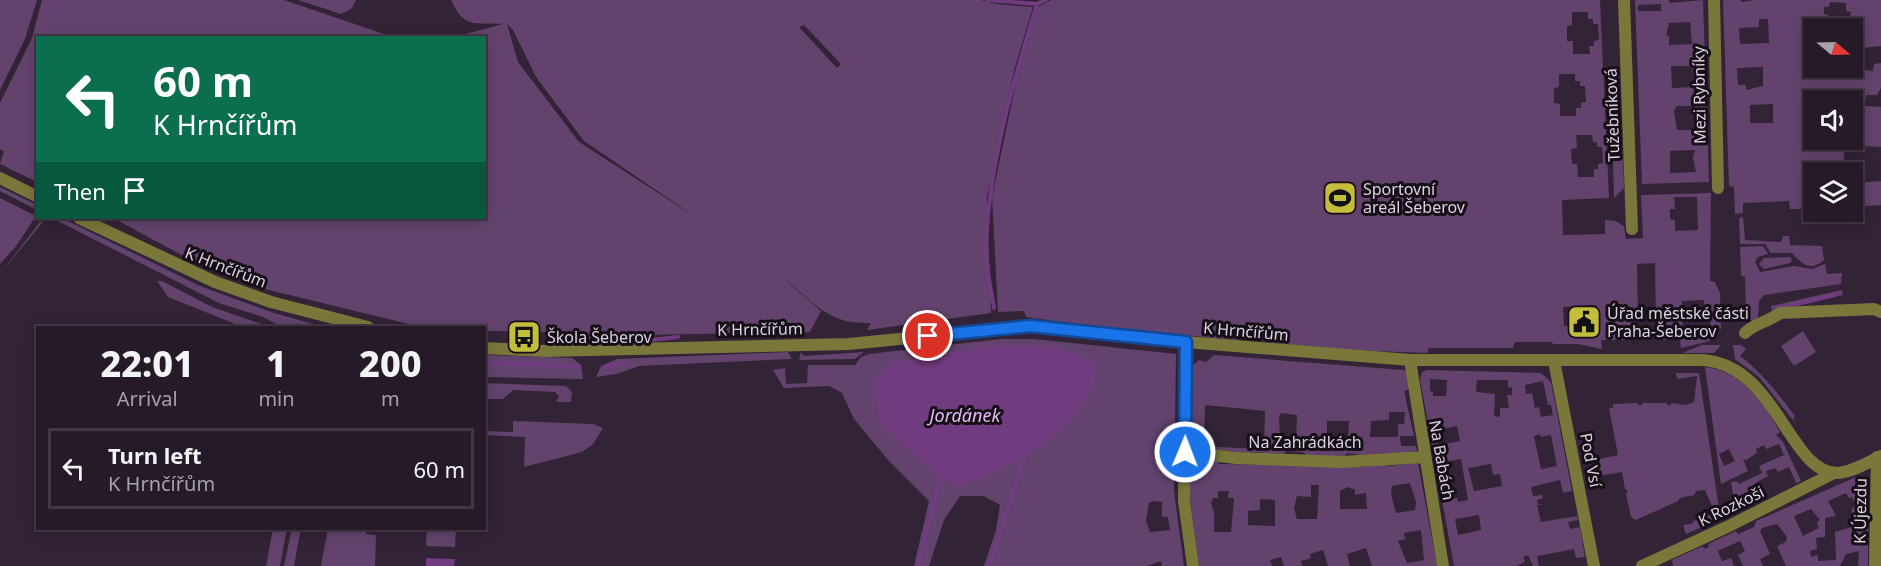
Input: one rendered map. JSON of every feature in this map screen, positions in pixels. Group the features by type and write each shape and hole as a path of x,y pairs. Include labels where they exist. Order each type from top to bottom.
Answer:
{"street":[{"name":"Tužebníková","path":"1624,0 1632,229"},
{"name":"Mezi Rybníky","path":"1713,0 1719,188"},
{"path":"0,178 36,196"},
{"name":"K Hrnčířům","path":"81,219 215,282 271,302 364,326"},
{"path":"1745,333 1752,325 1774,318 1780,313 1879,308"},
{"name":"K Hrnčířům","path":"486,348 546,351 849,344 1017,326 1410,360 1703,360 1730,366 1747,377 1760,390 1807,458 1815,465 1834,473"},
{"path":"1186,342 1184,501 1193,566"},
{"name":"Na Babách","path":"1410,360 1443,566"},
{"name":"Pod Vsí","path":"1554,361 1594,566"},
{"name":"Na Zahrádkách","path":"1185,452 1236,458 1341,462 1425,457"},
{"path":"1834,473 1848,471 1879,457"},
{"name":"K Újezdu","path":"1875,566 1879,457"},
{"name":"K Rozkoši","path":"1642,566 1727,527 1834,473"}],"shaded area":[{"path":"0,0 37,0 25,39 0,90"},
{"path":"42,0 284,0 390,36 36,36 36,182 0,164 4,151 0,149 0,103 32,38"},
{"path":"298,0 356,0 351,9 341,14"},
{"path":"451,0 981,0 995,4 1033,7 1015,67 987,197 991,313 867,330 871,323 856,323 832,316 782,277 821,311 810,332 640,335 639,342 633,343 573,339 573,333 563,332 486,331 486,326 417,326 269,290 204,267 115,219 486,219 486,36 459,36 503,24 472,22 461,16","holes":["507,24 513,30 536,77 584,141 697,218 579,142 518,62","804,25 841,64 837,68 799,27"]},
{"name":"Sportovní areál Šeberov","path":"1051,0 1600,0 1609,198 1562,200 1563,235 1605,234 1605,220 1615,221 1624,226 1626,239 1643,238 1641,195 1711,193 1710,281 1715,282 1720,293 1721,329 1716,329 1716,337 1710,337 1710,341 1681,348 1680,339 1663,340 1663,321 1656,321 1655,263 1637,264 1638,321 1634,325 1634,340 1601,340 1602,349 1578,344 1515,342 1513,348 1429,348 1427,353 1349,350 1272,343 1272,336 1266,336 1266,342 1257,335 1240,334 1239,340 1112,329 1026,317 1024,311 998,312 992,197 1019,68 1038,7","holes":["1572,12 1588,12 1588,19 1593,19 1593,24 1598,24 1599,40 1594,41 1594,46 1589,46 1590,54 1573,54 1573,41 1567,41 1567,26 1572,25","1559,74 1575,74 1575,81 1580,81 1580,86 1585,86 1586,102 1581,103 1581,108 1576,108 1576,116 1560,116 1560,104 1554,103 1554,88 1559,87","1576,135 1592,135 1593,142 1597,142 1597,147 1602,147 1603,163 1598,164 1598,169 1594,169 1594,177 1578,177 1577,164 1572,164 1571,149 1577,148","1674,197 1697,197 1698,230 1675,231 1675,220 1670,219 1670,209 1675,209","1704,300 1705,319 1710,319 1711,327 1697,330 1697,338 1683,338 1682,301","1596,305 1597,324 1564,326 1563,307"]},
{"path":"1635,0 1669,0 1669,3 1703,0 1709,182 1642,184","holes":["1661,4 1661,11 1638,11 1638,5","1690,22 1692,44 1669,45 1669,36 1666,35 1669,23","1671,66 1692,66 1694,87 1672,88","1677,106 1695,106 1695,130 1677,130 1674,111","1695,150 1693,157 1696,172 1670,173 1670,151"]},
{"path":"1723,0 1741,0 1741,2 1881,0 1881,46 1863,48 1863,18 1850,18 1851,12 1846,11 1846,3 1830,2 1829,7 1824,7 1824,14 1828,15 1828,18 1803,18 1803,78 1863,78 1863,70 1873,71 1874,64 1881,63 1881,88 1877,95 1866,95 1865,106 1881,107 1881,147 1864,146 1863,90 1803,90 1803,150 1844,150 1844,162 1803,162 1803,209 1790,209 1789,201 1743,203 1743,213 1735,214 1734,187 1729,186","holes":["1759,19 1768,19 1769,43 1740,44 1739,28 1759,27","1763,67 1763,86 1746,90 1746,85 1738,85 1737,68","1773,104 1773,123 1750,123 1750,105"]},
{"path":"1613,158 1623,158 1624,188 1614,198"},
{"path":"1881,181 1881,205 1863,206 1863,182"},
{"path":"0,187 36,205 36,209 0,191"},
{"path":"0,198 36,216 16,246 0,264"},
{"path":"1743,217 1745,240 1781,242 1783,236 1789,236 1790,245 1822,246 1824,260 1810,266 1792,253 1771,253 1765,244 1740,244 1739,218"},
{"path":"54,219 64,219 200,286 274,313 320,326 280,326 263,317 219,303"},
{"path":"40,222 42,223 0,274"},
{"path":"1763,246 1768,254 1758,257 1755,262 1760,272 1794,266 1812,269 1825,264 1827,274 1842,273 1841,284 1764,295 1759,301 1758,318 1752,321 1746,317 1745,277 1741,276 1740,247"},
{"path":"1790,257 1792,260 1790,263 1764,269 1759,264 1764,258"},
{"path":"157,281 162,281 212,307 267,326 240,326 168,297"},
{"path":"1842,290 1843,295 1772,312 1771,306"},
{"path":"1803,331 1816,352 1794,366 1781,346"},
{"path":"1001,339 1034,339 1176,354 1174,491 1184,566 1162,566 1161,561 1147,566 984,566 996,530 1000,505 984,496 960,496 944,520 929,566 914,566 929,501 889,461 854,419 842,393 829,386 784,388 773,370 785,368 786,384 807,383 808,365 855,365 861,357 869,354","holes":["1162,502 1162,517 1168,517 1170,530 1150,532 1146,521 1149,503"]},
{"path":"1702,345 1721,345 1714,353 1682,353"},
{"path":"1733,345 1741,345 1746,349 1740,356 1756,369 1776,392 1795,416 1793,419 1796,424 1759,377 1735,359"},
{"path":"788,352 792,359 639,366 616,374 596,377 601,366 617,359"},
{"path":"801,352 804,356 864,352 855,359 799,360"},
{"path":"486,355 572,358 581,365 583,379 486,377"},
{"path":"1214,355 1407,371 1409,389 1404,391 1414,436 1400,436 1401,446 1416,446 1417,451 1392,456 1390,453 1362,455 1347,453 1344,457 1308,456 1302,452 1286,451 1283,454 1251,452 1248,455 1195,448 1192,446 1264,449 1265,411 1205,405 1204,437 1190,437 1193,365 1199,360 1206,362","holes":["1389,412 1405,412 1404,424 1398,424 1398,437 1370,437 1371,421 1389,420","1281,413 1297,415 1296,441 1280,441 1279,416","1327,421 1349,421 1348,443 1327,443"]},
{"path":"1705,367 1718,370 1741,381 1759,399 1780,432 1776,435 1783,442 1801,481 1796,483 1789,467 1778,472 1775,468 1766,471 1768,476 1755,483 1758,489 1753,491 1757,500 1725,515 1724,505 1734,500 1731,482 1737,481 1739,484 1762,473 1759,466 1784,455 1779,444 1766,449 1764,445 1756,449 1757,453 1746,460 1743,459 1748,471 1721,484","holes":["1729,449 1735,461 1724,466 1719,454"]},
{"path":"1427,370 1541,373 1551,382 1572,491 1563,493 1560,480 1531,487 1533,496 1542,495 1543,498 1537,500 1538,504 1544,504 1537,505 1541,522 1577,516 1578,520 1568,522 1570,529 1580,527 1585,557 1576,558 1574,549 1537,556 1539,566 1533,566 1528,555 1523,557 1525,562 1516,566 1454,566 1420,379 1422,372","holes":["1430,379 1447,380 1446,396 1433,396 1433,392 1430,391","1477,380 1508,380 1508,387 1512,388 1512,395 1507,395 1509,408 1500,408 1500,417 1494,416 1495,394 1476,392","1543,381 1548,405 1551,405 1553,415 1541,417 1539,407 1535,408 1532,393 1526,394 1525,385","1457,426 1460,441 1439,445 1437,430","1551,435 1557,466 1541,469 1534,436","1461,459 1468,500 1458,502 1457,498 1451,499 1445,466 1450,464 1450,461","1491,464 1493,475 1500,474 1502,486 1474,491 1468,468","1479,515 1481,530 1458,535 1455,519"]},
{"path":"1676,373 1699,373 1720,516 1719,519 1686,534 1683,525 1692,524 1693,521 1707,517 1714,511 1705,490 1696,491 1694,495 1680,498 1636,520 1631,517 1626,494 1628,491 1625,489 1622,472 1599,476 1595,460 1618,455 1609,408 1613,408 1613,404 1637,403 1640,406 1643,403 1666,403 1669,406 1672,403 1686,405 1694,402 1697,376 1677,379"},
{"path":"486,383 566,386 572,392 571,402 556,402 559,396 555,392 513,390 503,399 486,399"},
{"path":"513,421 593,424 603,428 593,444 582,452 524,467 525,437 486,435 486,431 513,432"},
{"path":"1192,458 1219,459 1219,464 1366,467 1367,463 1383,462 1388,466 1418,463 1437,566 1372,566 1366,548 1347,554 1350,566 1328,566 1323,550 1310,554 1311,558 1301,561 1302,566 1284,566 1281,557 1270,560 1272,566 1199,566 1189,491","holes":["1410,483 1416,502 1415,510 1396,513 1391,494 1392,486","1311,485 1319,485 1317,519 1297,519 1294,508 1297,496 1311,497","1348,487 1355,490 1355,495 1366,493 1367,509 1340,509 1340,491","1218,491 1229,491 1228,498 1234,498 1231,532 1214,532 1214,512 1211,503 1213,498 1218,498","1260,499 1275,500 1275,526 1248,525 1248,511 1260,510","1421,530 1424,560 1407,563 1398,541 1405,539 1404,533"]},
{"path":"1856,477 1868,487 1868,566 1858,566 1859,551 1846,554 1840,566 1786,566 1777,546 1786,542 1787,537 1777,524 1762,528 1760,531 1770,554 1760,559 1763,566 1743,566 1738,555 1745,551 1740,541 1718,551 1722,561 1731,558 1734,566 1673,566 1672,560 1703,546 1704,549 1709,547 1708,544 1736,531 1738,534 1754,527 1756,521","holes":["1846,493 1849,498 1852,497 1856,505 1851,510 1858,525 1835,532 1836,560 1818,561 1818,555 1811,557 1810,551 1817,549 1816,538 1825,537 1825,518 1836,516 1828,501","1811,509 1820,520 1817,522 1819,528 1803,536 1794,516"]},
{"path":"273,530 287,530 280,566 266,566"},
{"path":"292,530 301,530 294,566 284,566"},
{"path":"328,530 366,530 366,534 376,535 375,566 321,566"},
{"path":"427,530 456,530 455,547 426,546"}],"water":[{"name":"Jordánek","path":"996,345 1057,347 1098,363 1094,380 1087,398 1064,427 1053,436 998,471 955,486 940,478 879,423 875,381 894,362"},
{"path":"426,558 455,559 454,566 426,566"}],"waterway":[{"path":"987,0 1037,4 1046,0"},
{"path":"994,308 986,249 991,187 1003,125 1037,4"},
{"path":"1779,308 1835,295"},
{"path":"643,341 678,337"},
{"path":"486,362 579,367"},
{"path":"605,367 624,362"},
{"path":"989,566 1026,453"},
{"path":"918,566 940,478"}],"place":[{"name":"Sportovní areál Šeberov","path":"1340,198"},
{"name":"Úřad městské části Praha-Šeberov","path":"1584,322"},
{"name":"Škola Šeberov","path":"524,337"}],"route":[{"path":"928,336 1003,326 1030,326 1186,342 1185,452"}]}
